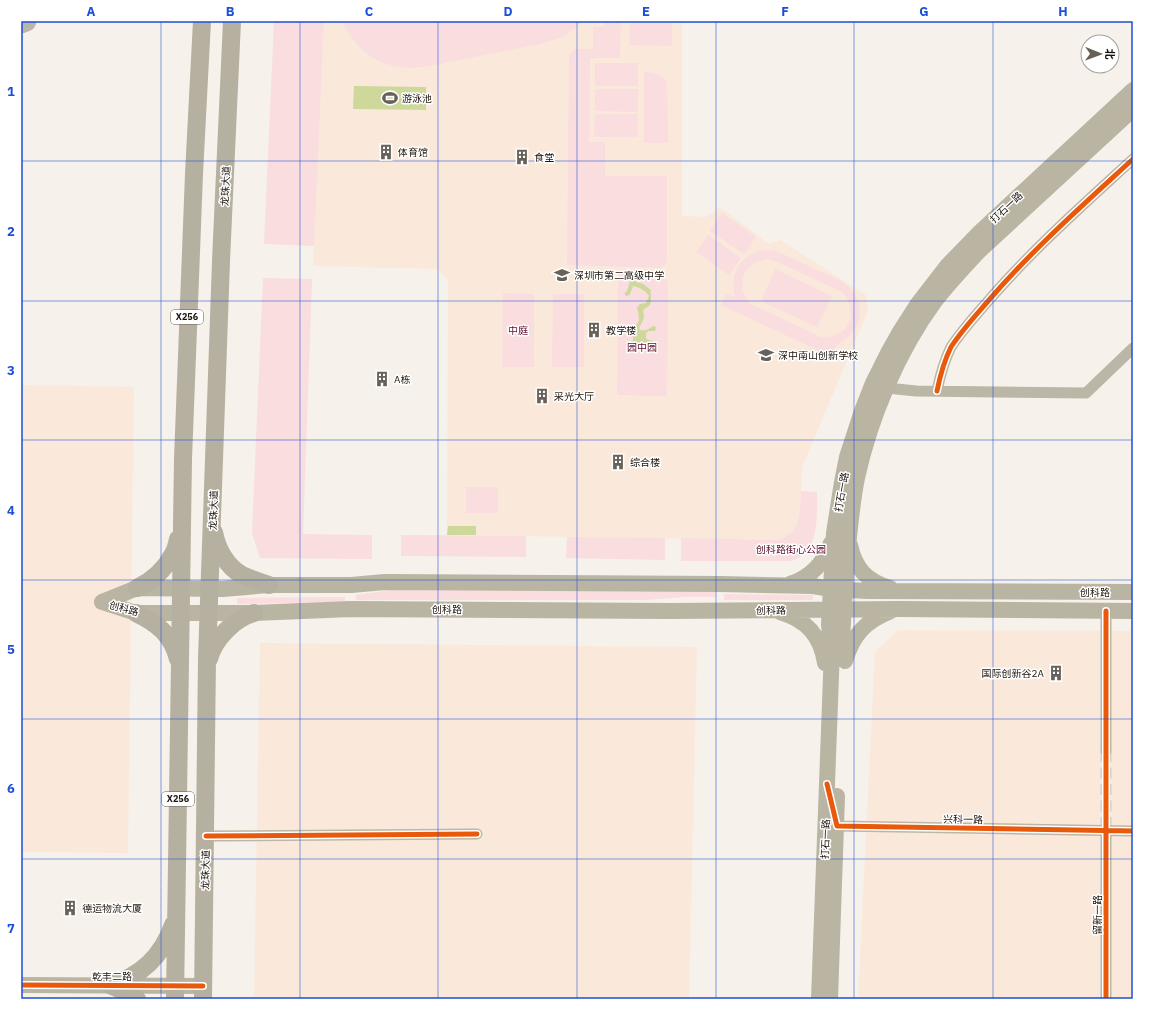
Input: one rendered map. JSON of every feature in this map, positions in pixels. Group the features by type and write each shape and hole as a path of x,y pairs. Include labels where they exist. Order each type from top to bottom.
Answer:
{"highway":[{"path":"21,23 26,21"}],"main road":[{"name":"X256","path":"175,992 181,530 187,317 202,21"},
{"name":"龙珠大道","path":"203,992 208,613 213,518 221,261 232,21"},
{"name":"打石一路","path":"830,999 842,633 837,609 838,589 834,533 842,482 851,445 862,411 873,383 901,330 948,265 980,232 1133,90"},
{"name":"打石一路","path":"838,589 854,495 875,417 907,346 922,320 962,269 979,251 1133,110"},
{"path":"213,518 214,534 218,546 229,564 242,575 269,585"},
{"path":"849,529 850,544 854,558 863,573 871,580 902,591"},
{"path":"137,588 153,578 167,563 174,553 181,530"},
{"path":"785,585 800,580 818,566 828,552 834,533"},
{"name":"创科路","path":"1133,592 902,591 838,589 813,586 720,584 385,582 351,585 269,585 223,589 137,588 102,602 136,613 254,614 351,609 899,609 1133,612"},
{"path":"720,584 720,610"},
{"path":"351,585 351,609"},
{"name":"打石一路","path":"819,999 832,649 829,625 837,609"},
{"path":"840,674 853,640 866,624 878,616 899,609"},
{"path":"773,610 795,617 810,629 820,645 825,663 832,649"},
{"path":"136,613 154,623 166,635 172,643 180,669"},
{"path":"207,667 209,656 213,648 226,630 241,618 254,614"},
{"path":"110,985 132,978 153,960 163,948 170,934 177,912"},
{"name":"乾丰二路","path":"21,985 110,985 175,992 203,992"},
{"path":"110,985 137,999"}],"street":[{"path":"937,390 943,366 952,347 969,323 1007,279 1076,211 1133,159"},
{"path":"887,388 916,391 937,390 1086,393 1133,348"},
{"path":"1106,611 1106,751"},
{"path":"827,784 836,826"},
{"name":"兴科一路","path":"836,826 1133,831"},
{"name":"留新一路","path":"1106,830 1106,999"},
{"path":"206,836 477,834"}],"shaded area":[{"name":"深圳市第二高级中学","path":"324,21 682,21 682,216 706,217 720,207 769,244 780,240 866,295 868,311 802,467 800,518 797,525 787,537 779,540 447,535 448,280 437,269 313,266"},
{"name":"游泳池","path":"354,86 426,87 426,110 353,109"},
{"path":"631,278 635,278 636,282 643,284 651,290 650,305 643,310 644,318 639,328 640,330 643,330 653,326 656,327 655,331 648,331 646,334 646,339 654,341 656,344 654,349 645,345 632,345 631,341 633,340 633,334 629,333 629,329 636,326 638,323 639,315 637,308 640,304 646,303 649,296 640,288 633,286 630,294 627,296 625,295"},
{"path":"21,385 134,387 128,853 21,852"},
{"path":"448,526 476,526 476,535 447,535"},
{"path":"898,630 1133,631 1133,999 858,999 875,652"},
{"path":"260,643 697,647 689,999 254,999"}],"green space":[{"path":"274,21 324,21 314,246 264,244"},
{"path":"342,21 583,21 567,34 554,40 533,46 414,68 387,64 366,53 354,41"},
{"path":"605,21 621,21 620,58 590,58 589,142 605,142 605,176 667,176 667,263 660,268 567,265 569,54 575,49 593,49 593,27 604,27"},
{"path":"630,23 672,23 672,46 629,45"},
{"path":"595,63 638,63 638,86 595,86"},
{"path":"644,72 657,74 663,77 667,82 668,143 644,143"},
{"path":"595,89 638,89 638,112 595,111"},
{"path":"595,114 638,114 637,137 594,137"},
{"path":"722,213 756,237 744,254 710,231"},
{"path":"708,235 741,258 729,275 696,252"},
{"path":"765,250 781,253 841,281 850,288 856,297 859,306 860,315 858,324 846,339 836,345 830,356 721,305 726,294 735,297 734,280 738,266 743,260 756,252","holes":["766,259 778,262 842,292 847,300 851,316 845,329 839,334 821,337 751,304 743,290 742,283 746,271 751,265 758,261"]},
{"path":"775,269 832,296 817,327 761,301"},
{"name":"园中园","path":"618,270 656,272 666,279 668,284 667,396 617,395"},
{"path":"263,278 312,279 303,534 372,535 372,559 260,558 252,533"},
{"name":"中庭","path":"503,293 534,294 534,367 502,367"},
{"name":"中庭","path":"553,294 584,294 584,367 552,367"},
{"path":"466,487 498,487 498,513 466,513"},
{"name":"创科路街心公园","path":"801,491 817,492 817,512 815,533 812,543 807,551 800,557 790,561 681,561 681,538 779,540 787,536 792,532 798,520 800,513"},
{"path":"401,535 526,536 526,557 401,556"},
{"path":"567,537 665,538 665,560 566,558"},
{"path":"398,589 716,591 715,597 684,597 646,600 356,600 356,595"},
{"path":"724,594 813,595 813,600 724,600"},
{"path":"345,597 345,602 237,604 237,598"}],"tunnel":[{"path":"1106,751 1106,830"}],"cycle path":[{"path":"937,391 942,369 951,347 969,323 1023,263 1133,159"},
{"path":"1106,611 1106,999"},
{"path":"827,784 837,826 1133,831"},
{"path":"206,836 477,834"},
{"path":"21,985 203,986"}],"place":[{"name":"游泳池","path":"390,98"},
{"name":"体育馆","path":"386,152"},
{"name":"食堂","path":"522,157"},
{"name":"深圳市第二高级中学","path":"562,275"},
{"name":"教学楼","path":"594,330"},
{"name":"深中南山创新学校","path":"766,355"},
{"name":"A栋","path":"382,379"},
{"name":"采光大厅","path":"542,396"},
{"name":"综合楼","path":"618,462"},
{"name":"国际创新谷2A","path":"1056,673"},
{"name":"德运物流大厦","path":"70,908"}]}
